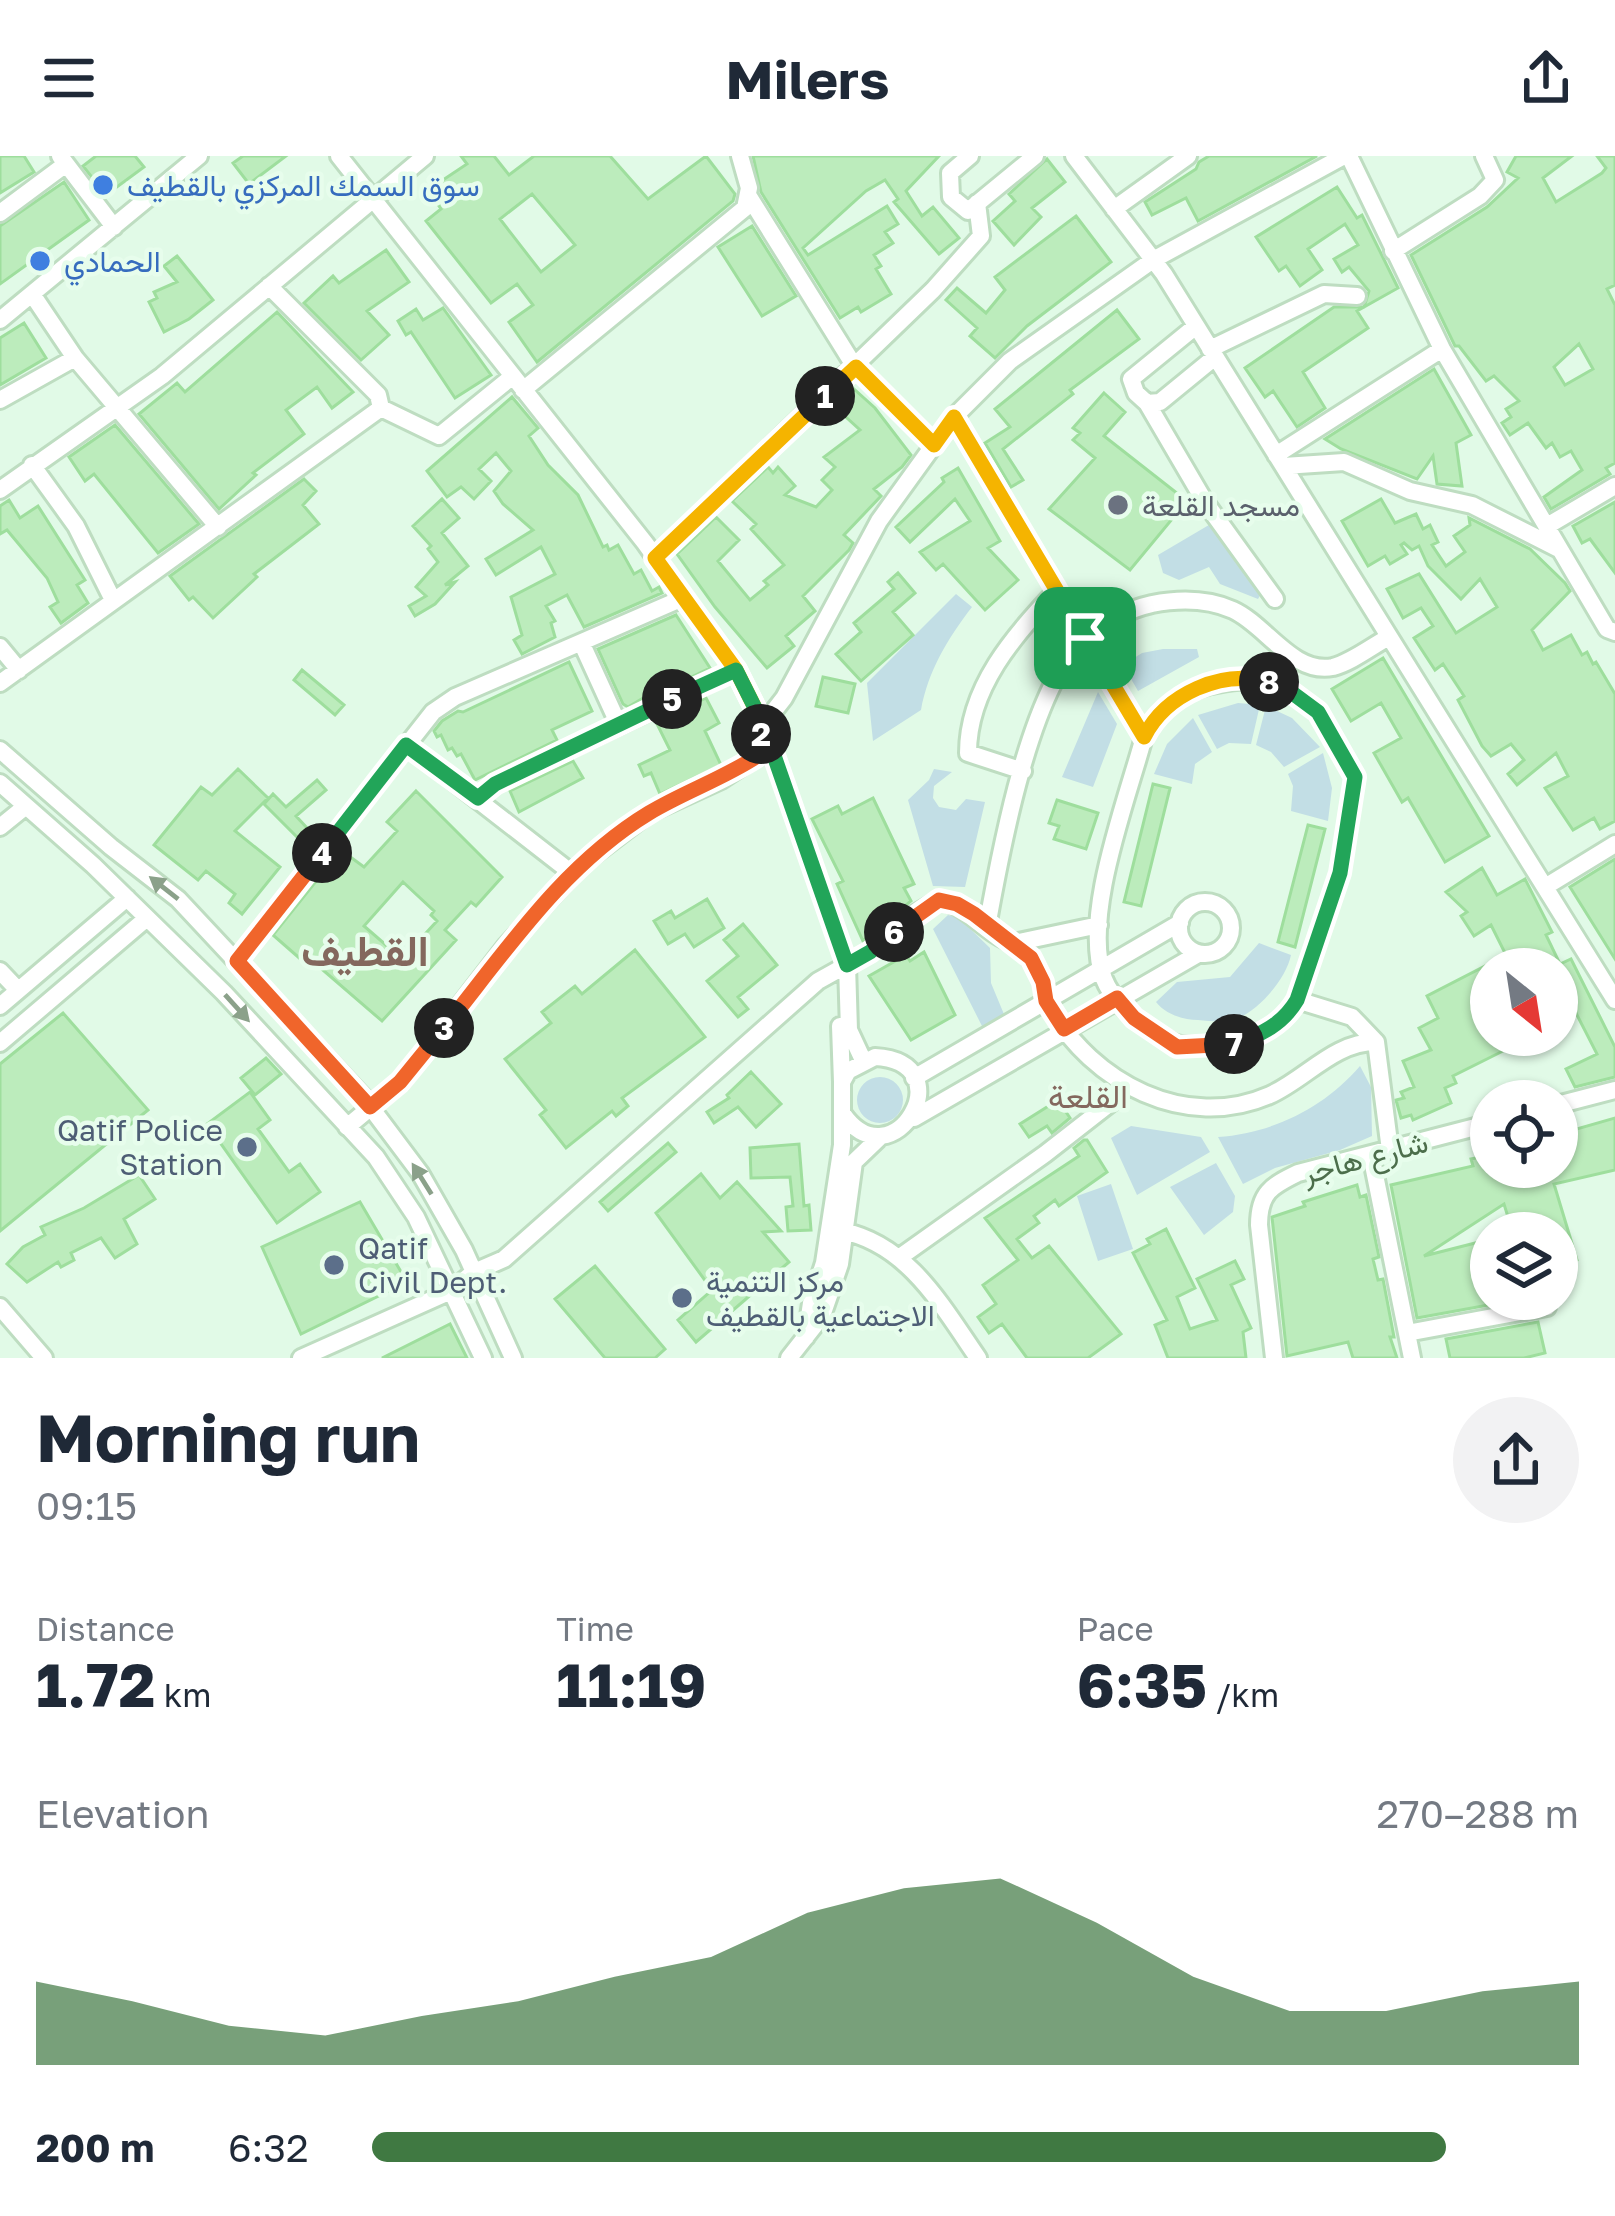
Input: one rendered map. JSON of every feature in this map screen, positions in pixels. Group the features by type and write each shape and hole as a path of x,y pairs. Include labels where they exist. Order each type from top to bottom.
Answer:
{"street":[{"path":"0,320 199,156"},
{"path":"339,156 655,558 736,670 763,724 840,961 849,1030 863,1060"},
{"path":"0,490 121,408 425,156"},
{"path":"381,408 439,436 518,383 746,208 740,156"},
{"path":"970,156 950,173 951,196 968,211 1035,156"},
{"path":"1073,156 1153,260 1196,326 1615,1000"},
{"path":"1114,209 1188,156"},
{"path":"347,1127 400,1082 506,946 572,874 650,813 721,780 756,757 763,724 784,698 879,521 954,417 1010,362 1153,260 1346,156 1442,349 1607,629 1615,632"},
{"path":"1393,251 1480,196 1496,180 1484,156"},
{"path":"0,214 63,160 114,226"},
{"path":"748,195 856,367 934,445"},
{"path":"655,558 856,367 981,236 977,203"},
{"path":"269,286 378,395 381,408"},
{"path":"32,294 75,358 218,527"},
{"path":"1147,403 1160,402 1212,353 1324,294 1357,296"},
{"path":"1196,326 1131,379 1205,502 1275,599"},
{"path":"1280,461 1442,349"},
{"path":"0,400 75,358"},
{"path":"0,683 381,408"},
{"path":"954,417 1144,737"},
{"path":"1280,461 1344,463 1410,491 1472,505 1559,550"},
{"path":"32,465 76,526 112,600"},
{"path":"1546,526 1615,486"},
{"path":"1023,771 968,753 968,734 994,665 1015,634 1057,590"},
{"path":"237,961 433,712 455,697 683,598"},
{"path":"987,927 1000,851 1023,771 1056,676 1085,638 1141,606 1168,601 1204,602 1233,610 1301,662 1319,668 1337,666 1389,637"},
{"path":"582,644 618,723"},
{"path":"0,647 19,670"},
{"path":"478,798 495,784 736,670"},
{"path":"1262,680 1291,692 1318,712 1355,777 1340,873 1288,1016 1260,1035 1235,1044 1177,1047 1134,1018 1106,985 1099,925 1098,902 1144,737 1154,718 1208,682 1262,680"},
{"path":"406,745 572,874"},
{"path":"0,750 178,899 370,1107 420,1173 474,1272 513,1358"},
{"path":"0,783 224,993 376,1157 416,1216 483,1358"},
{"path":"0,827 26,806"},
{"path":"1545,887 1615,844"},
{"path":"0,1006 127,898"},
{"path":"306,1357 451,1291 474,1272 504,1258 840,961 870,952 939,900 957,904 1031,958 1046,1001 1064,1029 1124,1087 1188,1108 1230,1109 1271,1094 1356,1042 1376,1042"},
{"path":"789,1358 823,1316 840,1264 854,1162 880,1137 1117,998 1227,943 1231,924 1214,903 1198,902 1183,912 1181,940 1198,954"},
{"path":"0,1043 147,918"},
{"path":"914,1078 1180,923"},
{"path":"1014,943 1099,925"},
{"path":"806,1336 824,1263 843,1114 839,1094 840,961"},
{"path":"0,971 18,990"},
{"path":"1297,1000 1352,1017 1376,1042 1390,1150"},
{"path":"842,1082 863,1060 888,1058 902,1064 914,1078 919,1102 913,1118"},
{"path":"900,1257 1045,1154 1124,1087"},
{"path":"1578,1100 1615,1090"},
{"path":"843,1114 865,1134 880,1137"},
{"name":"شارع هاجر","path":"1274,1358 1259,1206 1268,1187 1298,1173 1470,1129"},
{"path":"1371,1155 1412,1358"},
{"path":"842,1231 871,1237 900,1257 938,1300 977,1358"},
{"path":"0,1306 44,1358"},
{"path":"1407,1333 1477,1320"}],"shaded area":[{"path":"1214,522 1264,588 1258,599 1220,584 1209,567 1179,580 1163,573 1158,555"},
{"path":"956,594 972,607 940,656 921,710 873,741 867,683"},
{"path":"1197,649 1199,657 1138,691 1123,665 1142,653"},
{"path":"1098,692 1117,724 1093,787 1062,777"},
{"path":"1238,703 1260,705 1251,744 1229,743 1217,749 1198,715"},
{"path":"1266,706 1292,718 1320,747 1284,767 1271,752 1256,745"},
{"path":"1193,718 1212,752 1195,764 1192,784 1154,774 1167,744"},
{"path":"1323,753 1332,788 1328,821 1291,811 1293,786 1288,774"},
{"path":"934,769 952,772 934,786 933,798 939,807 956,810 966,799 985,802 965,887 933,886 908,800"},
{"path":"948,915 959,918 990,948 991,983 1006,1019 984,1030 933,929"},
{"path":"1259,943 1291,955 1278,983 1246,1014 1228,1021 1192,1020 1169,1013 1156,1002 1177,982 1230,977"},
{"path":"1360,1066 1371,1087 1372,1136 1275,1168 1243,1184 1218,1137 1258,1130 1296,1116"},
{"path":"880,1077 896,1084 903,1100 896,1116 880,1123 864,1116 857,1100 864,1084"},
{"path":"1131,1126 1201,1137 1210,1152 1137,1195 1111,1138"},
{"path":"1216,1163 1235,1196 1233,1212 1204,1235 1170,1187"},
{"path":"1111,1184 1133,1249 1098,1261 1077,1196"}],"building":[{"path":"0,156 24,156 34,172 0,193"},
{"name":"سوق السمك المركزي بالقطيف","path":"96,156 135,156 144,167 106,195 83,166"},
{"path":"243,156 286,156 249,184 233,163"},
{"path":"461,156 494,156 509,175 534,156 610,156 648,199 706,156 735,194 733,201 537,362 509,322 533,305 517,284 491,303 426,221 441,209 428,190 467,164","holes":["532,194 575,245 541,272 500,219"]},
{"path":"753,156 939,156 906,191 922,216 933,207 959,238 939,254 894,202 898,199 885,180 866,191 803,248 808,255 887,206 898,224 885,232 893,243 874,255 881,266 876,269 891,294 840,318 761,192"},
{"path":"1209,156 1317,156 1198,221 1186,198 1152,215 1145,202"},
{"path":"1516,156 1572,156 1543,178 1556,202 1602,173 1606,168 1597,156 1615,156 1615,285 1607,289 1615,305 1615,463 1606,468 1610,474 1551,509 1544,497 1582,470 1571,451 1560,457 1552,443 1546,448 1528,423 1510,435 1502,423 1511,417 1506,409 1519,401 1494,376 1486,381 1455,346 1411,255 1487,207 1518,178 1507,172","holes":["1579,344 1593,369 1565,385 1554,367"]},
{"path":"1047,159 1065,182 1032,208 1041,217 1014,245 993,221 1015,201 1009,194"},
{"path":"64,182 89,220 0,284 0,226"},
{"path":"1337,187 1357,218 1362,215 1398,288 1357,311 1368,328 1303,372 1325,408 1297,427 1273,391 1265,397 1245,368 1334,307 1364,307 1369,291 1349,267 1342,272 1334,259 1358,245 1345,224 1308,249 1322,270 1300,286 1286,266 1279,271 1256,237"},
{"path":"1076,216 1111,262 1027,326 995,358 970,336 977,328 946,300 957,288 986,313 1005,290 995,277"},
{"path":"752,226 796,296 762,316 718,247"},
{"path":"386,250 409,282 367,311 389,335 361,360 304,303 333,276 339,283"},
{"path":"177,256 213,300 164,332 149,302 157,298 154,292 177,282 164,266"},
{"path":"443,308 491,375 455,398 411,332 406,335 398,321 416,309 423,320"},
{"path":"1117,310 1139,339 1070,390 1073,394 1003,449 1023,480 1011,487 985,443 1010,427 995,409"},
{"path":"277,312 353,392 332,408 317,387 286,410 304,434 253,473 256,475 219,509 139,414 177,383 185,392"},
{"path":"24,323 46,358 0,385 0,338"},
{"path":"1434,369 1471,435 1456,443 1462,486 1437,484 1433,456 1417,479 1325,439"},
{"path":"854,389 911,455 874,489 881,496 844,535 853,543 849,550 803,596 815,611 786,636 794,646 767,668 677,554 716,517 739,540 718,561 750,600 768,585 764,581 784,565 751,529 756,524 732,501 768,467 773,473 778,467 795,486 785,495 816,507 832,490 822,480 835,467 824,457 860,430 836,408"},
{"name":"مسجد القلعة","path":"1104,393 1125,412 1104,436 1187,501 1130,570 1049,509 1095,458 1073,440 1080,433 1073,428"},
{"path":"512,397 538,428 529,436 548,465 578,495 603,547 609,550 618,545 634,574 641,570 652,591 659,587 662,593 584,627 567,595 546,606 555,621 551,623 555,637 522,654 514,640 522,635 511,597 555,574 541,547 496,575 486,559 533,530 494,491 511,471 496,453 479,469 491,481 474,499 461,487 447,497 427,471"},
{"path":"115,425 199,524 158,553 94,474 85,481 69,457"},
{"path":"958,468 1000,541 988,548 1018,580 985,610 943,564 936,570 920,552 970,521 955,499 910,542 896,527 944,482 942,478"},
{"path":"304,479 316,491 303,505 319,524 254,574 257,577 213,618 193,597 189,600 170,576"},
{"path":"442,499 459,518 442,533 468,566 445,585 455,582 435,604 415,616 409,606 426,596 416,587 438,562 413,526"},
{"path":"1381,499 1395,523 1416,514 1423,529 1430,525 1438,542 1432,545 1446,566 1465,552 1454,536 1470,525 1469,518 1530,549 1565,583 1570,591 1532,630 1543,650 1571,635 1582,655 1587,652 1596,662 1615,694 1615,821 1600,829 1594,818 1573,830 1545,788 1568,776 1556,753 1517,785 1508,774 1524,760 1511,744 1491,756 1482,746 1458,700 1464,696 1443,664 1435,670 1414,638 1433,626 1421,608 1403,618 1387,589 1419,574 1456,633 1497,607 1480,579 1461,599 1428,566 1419,546 1412,550 1404,543 1407,554 1390,564 1385,556 1368,566 1342,521"},
{"path":"9,500 20,518 38,506 85,580 77,585 88,603 61,623 50,607 58,602 47,578 7,530 0,534 0,506"},
{"path":"1615,502 1615,573 1590,539 1582,543 1573,526"},
{"path":"898,573 915,593 893,612 913,635 861,681 836,654 861,632 854,623 894,589 888,582"},
{"path":"676,615 710,668 679,683 677,678 628,707 598,649"},
{"path":"1383,658 1489,836 1445,862 1408,798 1402,802 1374,753 1401,738 1381,703 1351,721 1332,689"},
{"path":"569,662 592,711 552,730 557,740 475,780 461,754 448,750 441,735 437,737 434,731 442,721 458,711"},
{"path":"302,670 344,705 335,715 294,680"},
{"path":"823,677 855,684 848,713 816,706"},
{"path":"706,698 719,723 705,731 721,765 660,794 651,773 644,776 639,765 670,750 656,722"},
{"path":"573,761 583,778 519,812 510,791"},
{"path":"238,769 268,798 235,831 280,867 242,914 229,903 235,894 206,871 198,880 154,845 201,787 212,795"},
{"path":"317,780 326,790 296,816 308,829 299,839 264,804 273,794 286,807"},
{"path":"1153,784 1170,788 1141,906 1124,902"},
{"path":"416,791 502,877 445,930 456,940 382,1021 309,958 305,963 273,935 341,850 364,867 397,831 387,822","holes":["403,882 434,911 431,915 437,921 402,959 364,926"]},
{"path":"873,798 914,884 904,888 911,901 863,941 837,884 843,881 812,819 838,806 842,814"},
{"path":"1057,800 1098,813 1086,849 1054,839 1059,826 1049,823"},
{"path":"1308,825 1325,829 1295,947 1278,942"},
{"path":"1615,859 1615,959 1570,887"},
{"path":"1482,868 1497,895 1525,879 1552,932 1546,935 1552,948 1502,948 1491,925 1474,936 1461,916 1467,912 1446,892"},
{"path":"707,899 724,928 694,947 685,934 668,944 654,921 671,911 675,918"},
{"path":"743,924 777,965 738,997 748,1009 738,1017 707,981 738,956 724,940"},
{"path":"635,950 705,1037 622,1098 628,1106 616,1116 612,1111 566,1148 540,1115 546,1110 505,1059 551,1023 542,1012 575,986 582,994"},
{"path":"924,952 955,1015 911,1040 869,976 906,955 910,961"},
{"path":"1578,973 1615,1047 1615,1077 1578,1086 1566,1069 1597,1054 1578,1017"},
{"path":"1470,974 1470,1056 1493,1056 1453,1076 1456,1083 1445,1088 1451,1103 1413,1120 1411,1115 1401,1118 1396,1100 1414,1087 1403,1061 1431,1050 1419,1028 1438,1018 1427,996"},
{"path":"63,1013 148,1110 0,1231 0,1064"},
{"path":"266,1058 281,1074 255,1095 241,1078"},
{"path":"751,1072 781,1104 756,1127 738,1107 714,1123 707,1112 729,1098"},
{"name":"Qatif Police Station","path":"250,1092 270,1120 258,1129 289,1172 300,1164 320,1192 277,1223 207,1124"},
{"path":"1058,1100 1070,1118 1052,1133 1047,1126 1029,1137 1020,1124"},
{"path":"1615,1118 1615,1170 1578,1178 1578,1129"},
{"path":"1084,1140 1107,1172 1059,1206 1055,1200 1034,1216 1039,1223 1017,1239 1032,1258 1049,1246 1121,1334 1088,1358 1027,1358 1002,1324 989,1333 978,1317 996,1304 983,1285 1018,1260 985,1218 1079,1156 1074,1148"},
{"path":"668,1143 676,1152 608,1211 600,1202"},
{"path":"799,1144 804,1206 809,1205 811,1230 788,1231 786,1207 793,1206 790,1177 751,1178 750,1148"},
{"path":"1470,1167 1470,1188 1555,1188 1562,1212 1506,1212 1504,1204 1492,1212 1470,1212 1470,1226 1424,1256 1470,1244 1470,1308 1417,1318 1391,1185"},
{"path":"701,1174 720,1198 737,1182 781,1231 763,1232 789,1262 696,1342 678,1320 712,1290 656,1213"},
{"path":"139,1175 155,1199 124,1219 137,1244 115,1258 101,1238 71,1253 74,1260 61,1267 58,1262 27,1282 7,1264 23,1247 45,1235 41,1227"},
{"path":"1357,1185 1360,1197 1366,1195 1379,1257 1373,1259 1378,1280 1383,1279 1397,1358 1353,1358 1348,1342 1287,1356 1272,1217"},
{"name":"Qatif Civil Dept.","path":"360,1202 407,1282 301,1334 262,1247"},
{"path":"1166,1229 1195,1288 1177,1297 1190,1329 1217,1320 1197,1279 1235,1261 1244,1279 1231,1285 1251,1328 1243,1332 1246,1358 1168,1358 1155,1325 1167,1320 1133,1253"},
{"path":"595,1266 665,1349 655,1358 605,1358 555,1299"},
{"path":"1538,1322 1545,1353 1524,1358 1450,1358 1446,1339"},
{"path":"450,1324 467,1358 382,1358"}],"place":[{"name":"سوق السمك المركزي بالقطيف","path":"103,185"},
{"name":"الحمادي","path":"40,261"},
{"name":"مسجد القلعة","path":"1118,505"},
{"name":"Qatif Police Station","path":"247,1147"},
{"name":"Qatif Civil Dept.","path":"334,1265"},
{"name":"مركز التنمية الاجتماعية بالقطيف","path":"682,1298"}],"district":[{"name":"القطيف","path":"365,950"},
{"name":"القلعة","path":"1088,1095"}],"route":[{"path":"1085,638 954,417 934,445 856,367 655,558 736,670 763,724 756,757 721,780 650,813 582,864 506,946 400,1082 370,1107 237,961 406,745 478,798 495,784 736,670 763,724 847,965 939,900 974,914 1031,958 1046,1001 1064,1029 1117,998 1134,1018 1177,1047 1235,1044 1260,1035 1288,1016 1297,1000 1340,873 1355,777 1318,712 1291,692 1262,680 1208,682 1154,718 1144,737 1085,638"}]}
